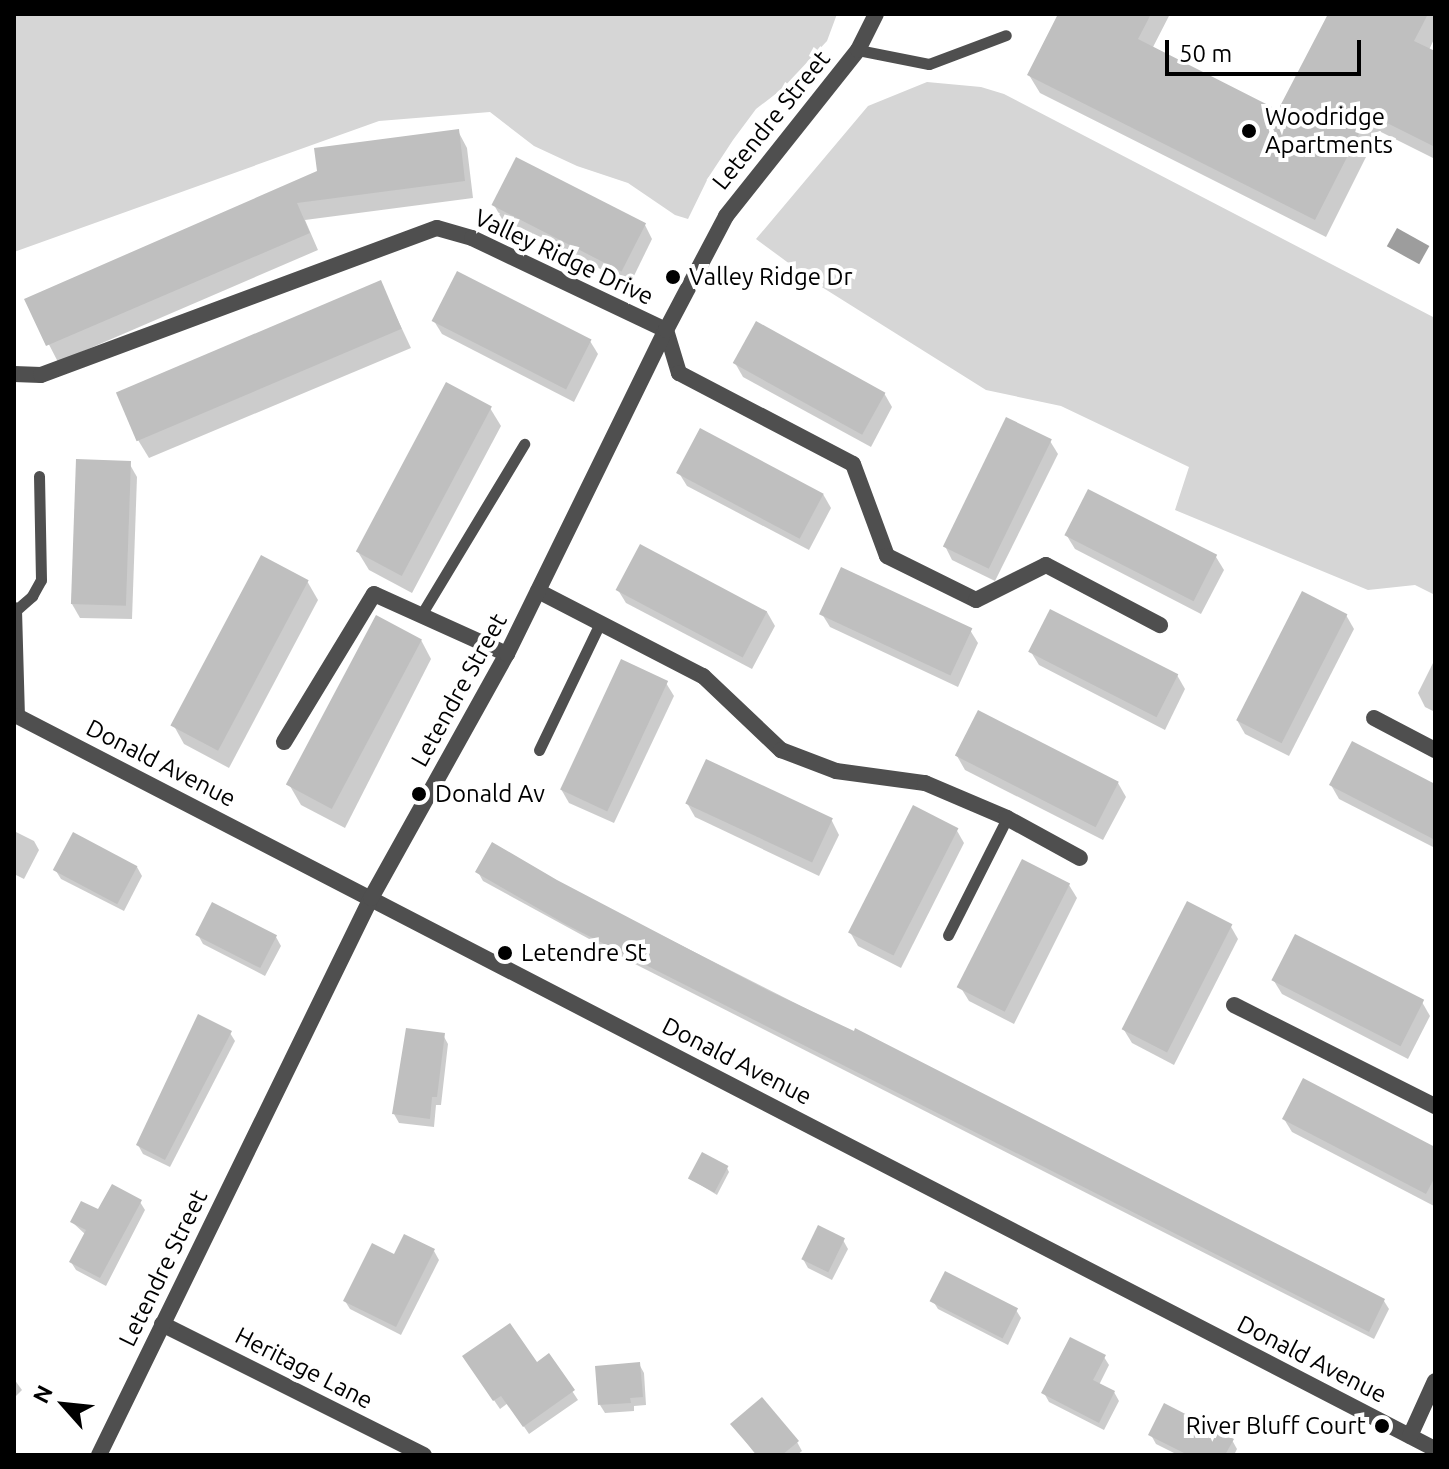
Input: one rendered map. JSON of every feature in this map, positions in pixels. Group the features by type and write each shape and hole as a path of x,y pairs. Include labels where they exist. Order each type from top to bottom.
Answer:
{"street":[{"name":"Letendre Street","path":"99,1455 371,898 507,654 666,330 726,216 858,50 876,14"},
{"name":"Valley Ridge Drive","path":"14,374 41,375 437,228 472,238 666,330 679,373 853,464 887,556 976,600 1046,565 1160,625"},
{"path":"538,591 703,676 781,750 836,771 925,783 1007,818 1080,858"},
{"path":"284,742 374,594 507,654"},
{"name":"Donald Avenue","path":"15,610 17,716 1435,1449"},
{"path":"1374,718 1435,750"},
{"path":"1234,1005 1435,1106"},
{"name":"Heritage Lane","path":"162,1324 424,1455"},
{"path":"1410,1436 1435,1381"}],"lane":[{"path":"858,50 929,64 1006,35"},
{"path":"421,615 524,444"},
{"path":"15,610 32,596 41,580 39,476"},
{"path":"539,750 600,623"},
{"path":"948,935 1007,818"}],"shaded area":[{"path":"14,14 837,14 827,41 782,89 756,109 733,140 708,178 688,219 675,215 628,183 577,166 534,146 490,112 379,121 14,252"},
{"path":"927,82 981,87 1004,94 1435,318 1435,595 1415,585 1368,590 1175,510 1189,467 1061,406 986,390 817,284 756,239 868,106"},
{"path":"1397,228 1429,246 1419,264 1387,246"}],"building":[{"name":"Woodridge Apartments","path":"1058,14 1151,14 1138,39 1278,110 1328,14 1428,14 1414,41 1435,51 1435,147 1369,114 1315,220 1027,75"},
{"path":"459,129 465,181 297,203 310,233 46,346 24,299 317,171 314,148"},
{"path":"516,157 646,223 622,271 491,205"},
{"path":"457,271 592,340 566,389 432,321"},
{"path":"381,280 402,329 137,441 116,393"},
{"path":"756,321 885,393 862,435 733,363"},
{"path":"446,382 492,406 402,576 356,552"},
{"path":"1006,417 1052,439 989,569 943,546"},
{"path":"700,428 824,494 800,539 676,473"},
{"path":"76,459 131,461 126,606 71,604"},
{"path":"1088,489 1217,555 1194,601 1064,535"},
{"path":"640,544 767,612 743,658 616,590"},
{"path":"261,555 309,580 218,751 170,725"},
{"path":"841,567 972,628 950,675 819,614"},
{"path":"1302,591 1347,614 1282,743 1236,720"},
{"path":"1050,609 1178,674 1157,717 1028,652"},
{"path":"376,615 422,639 332,809 286,785"},
{"path":"621,659 668,681 607,811 560,790"},
{"path":"978,710 1119,782 1096,827 955,755"},
{"path":"1352,741 1435,784 1435,840 1329,785"},
{"path":"706,759 833,818 812,863 685,803"},
{"path":"913,805 958,828 894,956 848,932"},
{"path":"73,832 137,866 117,904 53,870"},
{"path":"492,842 557,880 769,991 854,1031 855,1028 1385,1299 1369,1332 565,924 475,872"},
{"path":"1022,859 1070,884 1005,1012 957,987"},
{"path":"1187,901 1232,924 1167,1052 1122,1029"},
{"path":"212,902 277,935 260,968 195,935"},
{"path":"1295,934 1424,1000 1401,1046 1271,980"},
{"path":"198,1014 232,1031 165,1160 136,1145"},
{"path":"406,1028 445,1033 437,1097 432,1097 430,1119 392,1114"},
{"path":"1303,1078 1435,1147 1435,1177 1426,1194 1282,1119"},
{"path":"702,1152 728,1166 714,1193 688,1178"},
{"path":"112,1184 142,1200 100,1278 69,1262 86,1230 70,1222 81,1201 98,1209"},
{"path":"818,1225 845,1238 828,1272 801,1259"},
{"path":"404,1234 435,1249 396,1327 343,1301 372,1243 394,1254"},
{"path":"945,1271 1018,1308 1003,1339 930,1301"},
{"path":"510,1323 537,1362 549,1353 575,1390 523,1427 501,1396 493,1401 462,1356"},
{"path":"1070,1337 1106,1355 1093,1380 1115,1391 1099,1423 1041,1393"},
{"path":"640,1362 643,1397 630,1398 631,1403 598,1405 595,1366"},
{"path":"762,1397 799,1441 782,1455 757,1455 730,1424"},
{"path":"1164,1403 1234,1439 1225,1455 1188,1455 1148,1435"}],"place":[{"name":"Woodridge Apartments","path":"1249,131"},
{"name":"Valley Ridge Dr","path":"673,277"},
{"name":"Donald Av","path":"419,794"},
{"name":"Letendre St","path":"505,953"},
{"name":"River Bluff Court","path":"1382,1426"}]}
